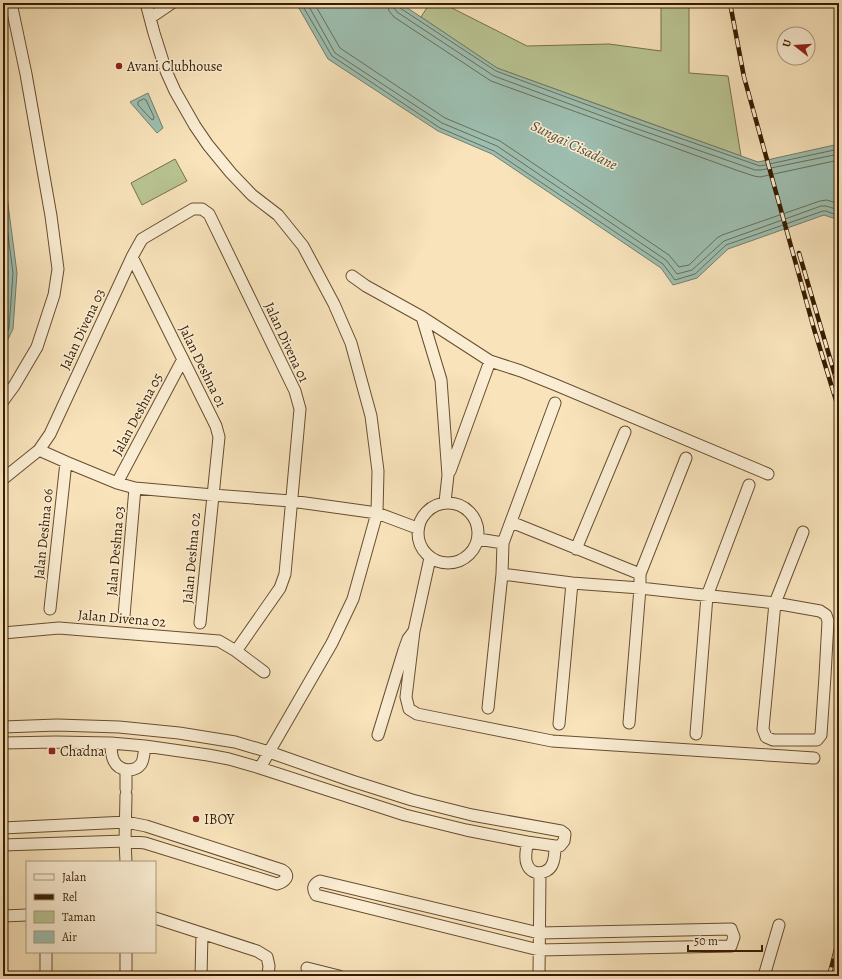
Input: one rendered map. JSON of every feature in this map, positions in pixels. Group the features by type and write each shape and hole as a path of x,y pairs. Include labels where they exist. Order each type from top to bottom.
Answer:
{"street":[{"path":"3,401 14,386 37,346 54,295 58,269 52,216 28,81 11,3"},
{"path":"146,3 166,71 195,126 231,173 252,195 278,215 303,246 334,304 351,343 371,416 378,471 376,513 353,599 332,643 260,768"},
{"path":"150,18 172,3"},
{"name":"Jalan Divena 03","path":"3,479 39,450 50,434 132,256 142,240 193,209 202,209"},
{"name":"Jalan Divena 01","path":"202,209 209,214 295,391 300,410 291,501"},
{"name":"Jalan Deshna 01","path":"132,256 216,426 219,437 212,495"},
{"path":"352,276 490,361 556,385 768,474"},
{"path":"422,318 441,380 448,475 445,502"},
{"name":"Jalan Deshna 05","path":"117,483 183,359"},
{"path":"448,475 490,361"},
{"path":"488,708 502,574 503,543 555,403"},
{"path":"576,548 625,432"},
{"path":"39,450 117,483 135,488 291,501 376,513 417,528"},
{"path":"629,723 640,574 686,458"},
{"name":"Jalan Deshna 06","path":"50,609 66,462"},
{"path":"696,734 708,596 749,485"},
{"name":"Jalan Deshna 03","path":"124,616 135,488"},
{"name":"Jalan Deshna 02","path":"200,623 212,495"},
{"path":"236,651 280,588 285,574 291,501"},
{"path":"445,502 457,503 466,508 474,517 478,527 478,538 473,550 464,559 453,563 441,563 430,558 422,550 418,539 417,528 421,518 427,510 436,504 445,502"},
{"path":"510,522 640,574"},
{"path":"502,574 572,583 640,588 775,603 820,611 826,615 828,621 821,735 817,740 773,740 766,737 763,729 775,603 802,532"},
{"path":"478,538 503,543"},
{"path":"430,558 414,631 406,697 409,709 417,714 552,741 814,758"},
{"path":"559,724 572,583"},
{"name":"Jalan Divena 02","path":"3,633 59,628 219,641 236,651 264,672"},
{"path":"378,735 404,650 408,639 414,631"},
{"path":"3,727 57,725 119,727 179,732 235,742 412,800 472,815 561,831 565,834 564,841 560,846 555,846 466,830 405,815 260,768 229,759 208,755 111,743 3,743"},
{"path":"111,743 111,753 114,762 119,767 126,770 134,769 142,763 145,746"},
{"path":"126,770 126,861"},
{"path":"3,828 126,822 146,826 282,870 286,874 286,877 283,882 277,884 145,843 125,841 3,845"},
{"path":"528,842 526,863 532,871 540,873 546,871 552,866 555,857 555,846"},
{"path":"539,976 540,873"},
{"path":"320,881 539,933 731,929 734,937 731,946 539,950 316,896 314,886 320,881"},
{"path":"3,916 26,915"},
{"path":"156,918 257,951 267,957 269,966 268,976"},
{"path":"764,976 779,925"},
{"path":"201,976 202,934"},
{"path":"46,953 46,976"},
{"path":"126,953 126,976"},
{"path":"307,968 339,976"}],"green space":[{"path":"430,3 442,3 527,46 609,44 661,51 661,3 689,3 689,73 728,76 741,156 497,68 421,17"},
{"path":"175,159 187,181 142,205 131,183"}],"water":[{"name":"Sungai Cisadane","path":"296,3 400,3 497,68 758,162 839,144 839,220 824,215 728,249 697,278 673,285 661,268 492,154 438,131 328,59"},
{"path":"148,93 163,128 157,133 130,102"},
{"path":"3,166 17,273 13,329 3,349"}],"railway":[{"path":"730,3 744,77 814,329 839,410"},
{"path":"799,253 839,389"},
{"path":"829,976 839,938"}],"place":[{"name":"Avani Clubhouse","path":"119,66"},
{"name":"Chadna","path":"52,751"},
{"name":"IBOY","path":"196,819"}]}
